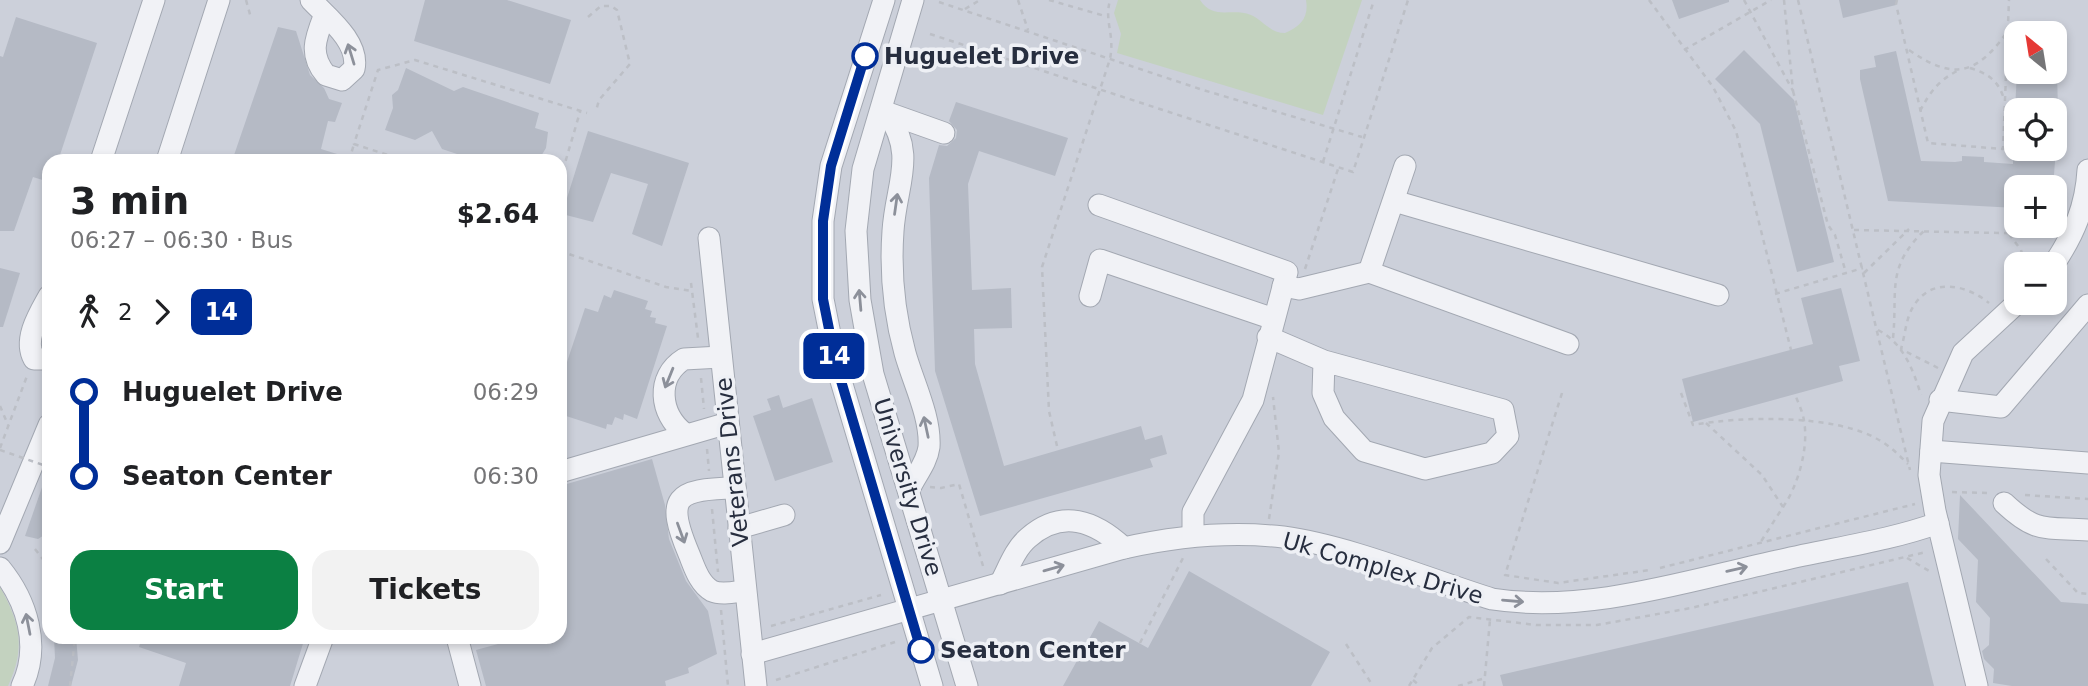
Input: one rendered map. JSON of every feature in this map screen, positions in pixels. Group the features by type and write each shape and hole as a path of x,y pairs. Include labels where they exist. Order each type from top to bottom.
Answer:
{"street":[{"path":"103,154 154,0"},
{"path":"169,154 219,0"},
{"name":"University Drive","path":"884,0 831,166 823,221 822,287 836,364 932,686"},
{"name":"University Drive","path":"913,0 884,112 863,169 856,232 860,300 870,362 967,686"},
{"path":"884,112 944,133"},
{"path":"884,112 896,126 905,150 893,230 892,290 905,352 929,434 927,458 909,490"},
{"path":"1369,272 1405,166"},
{"path":"2070,240 2087,191 2088,170"},
{"path":"1394,201 1718,295"},
{"path":"1099,205 1287,272 1252,400 1193,512 1189,545"},
{"name":"Veterans Drive","path":"709,238 752,654 766,683"},
{"path":"1090,296 1101,260 1271,328 1324,361 1503,410 1508,436 1492,453 1425,469 1364,451 1335,418 1323,393 1324,361"},
{"path":"1283,286 1298,289 1369,272 1567,344"},
{"path":"1931,401 2001,407 2088,305"},
{"path":"41,359 29,348 30,339 42,312"},
{"path":"1976,686 1929,475 1933,421 1931,401 1963,353 2004,315"},
{"path":"684,433 665,408 669,375 684,359 721,357"},
{"path":"567,470 684,433 728,423"},
{"path":"0,543 42,442"},
{"path":"1931,451 2088,463"},
{"path":"735,488 710,488 685,495 677,504 676,514 699,577 706,587 719,592 744,591"},
{"path":"2004,503 2025,523 2036,527 2088,530"},
{"path":"739,528 784,515"},
{"path":"1000,584 1027,539 1047,525 1070,521 1090,524 1104,529 1124,548"},
{"name":"Uk Complex Drive","path":"752,654 1124,548 1189,545 1238,534 1266,536 1328,548 1449,587 1517,603 1574,601 1646,590 1938,523"},
{"path":"0,568 14,587 29,624 31,659 22,686"},
{"path":"305,686 320,644"},
{"path":"459,644 470,686"}],"path":[{"path":"246,0 251,18"},
{"path":"963,10 980,0"},
{"path":"1018,0 1028,32"},
{"path":"1049,0 1105,16"},
{"path":"1057,446 1049,411 1042,267 1110,59 1114,38 1105,16 1110,0"},
{"path":"1323,162 1374,0"},
{"path":"930,34 1353,172 1408,0"},
{"path":"1649,0 1713,87 1736,131 1791,350"},
{"path":"1744,0 1793,91"},
{"path":"1684,50 1771,0"},
{"path":"1784,0 1793,91 1828,225 1835,235 1846,273"},
{"path":"1798,0 1911,476"},
{"path":"1898,0 1896,4 1909,50 1928,143 2003,149 2004,99 1992,79 1970,68"},
{"path":"2007,21 2009,0"},
{"path":"939,2 1110,59 1364,138"},
{"path":"588,17 601,6 611,6 617,10 630,64 599,100 596,111"},
{"path":"1920,111 1942,78 1970,68 1989,57 2004,36"},
{"path":"1909,50 1931,65 1959,70"},
{"path":"351,154 378,70 415,60 587,113"},
{"path":"567,156 580,111"},
{"path":"354,144 379,154"},
{"path":"1775,294 1863,270 1909,229"},
{"path":"1853,230 1926,229 2004,233"},
{"path":"1926,229 1909,250 1894,279 1894,338 1931,401"},
{"path":"2052,238 2070,240"},
{"path":"567,253 666,287 692,291"},
{"path":"691,283 699,345"},
{"path":"1900,349 1911,310 1916,302 1934,290 1956,285 1976,292 1989,303"},
{"path":"1877,330 1894,338"},
{"path":"1900,349 1938,369"},
{"path":"41,359 8,425 0,449 42,464"},
{"path":"701,377 705,417"},
{"path":"1266,536 1279,452 1271,391"},
{"path":"1562,393 1505,575 1558,583 1654,569 1915,502"},
{"path":"1681,393 1689,422 1693,425 1761,418 1846,427 1877,438 1909,464"},
{"path":"1759,544 1791,496 1801,461 1805,422 1795,394"},
{"path":"0,405 8,425"},
{"path":"1706,422 1762,475 1783,507"},
{"path":"707,449 728,686"},
{"path":"931,480 928,486 941,488 959,484 983,566"},
{"path":"1140,643 1189,545"},
{"path":"36,549 42,557"},
{"path":"1409,686 1432,648 1469,617 1536,625 1597,625 1691,608 1929,551"},
{"path":"1907,558 1940,576"},
{"path":"2046,559 2078,593 2088,594"},
{"path":"771,626 881,595"},
{"path":"1484,686 1482,680 1490,620"},
{"path":"766,683 895,642"},
{"path":"69,686 74,644"},
{"path":"1346,644 1373,686"},
{"path":"1413,680 1420,686"},
{"path":"1458,686 1482,680"}],"shaded area":[{"path":"0,0 2088,0 2088,686 0,686"}],"green space":[{"path":"1118,0 1200,0 1211,10 1251,15 1271,29 1285,33 1303,20 1306,0 1362,0 1323,115 1117,53 1121,34 1114,13"},
{"path":"0,587 16,624 19,647 8,686 0,686"}],"building":[{"path":"425,0 507,0 571,20 550,84 414,41"},
{"path":"1672,0 1729,0 1729,2 1679,19"},
{"path":"1839,0 1896,0 1896,5 1843,18"},
{"path":"16,17 97,43 60,154 42,154 42,180 33,177 14,231 0,231 0,56 3,57"},
{"path":"278,27 296,31 310,75 324,88 329,99 342,103 335,122 328,121 321,149 337,154 234,154"},
{"path":"1744,50 1794,100 1834,262 1797,272 1760,124 1715,79"},
{"path":"1896,51 1921,161 1955,162 1962,161 1962,156 1984,157 1984,162 2013,164 2013,161 2055,161 2054,175 2004,175 2004,207 1888,201 1860,79 1860,70 1876,67 1874,56"},
{"path":"406,68 454,91 463,87 539,113 535,128 548,132 546,148 542,154 457,154 442,149 432,131 415,140 385,130 393,108 392,95 398,90"},
{"path":"2016,84 2057,84 2058,98 2016,98"},
{"path":"956,102 1068,138 1055,176 979,151 968,184 972,290 1011,288 1012,328 974,329 975,364 1004,466 1141,426 1145,440 1162,435 1167,454 1150,459 1153,467 980,516 935,371 929,178 939,145 947,146 956,138 957,130 949,121"},
{"path":"588,131 689,163 662,246 632,234 648,184 611,173 593,222 567,215 567,198"},
{"path":"0,268 20,273 3,327 0,327"},
{"path":"1841,288 1860,361 1839,366 1843,381 1693,422 1682,379 1813,344 1801,298"},
{"path":"614,290 648,301 645,309 652,311 650,317 656,318 655,323 667,326 637,419 624,414 623,420 615,417 612,425 607,424 606,429 567,416 567,362 585,308 598,312 604,295 611,298"},
{"path":"779,395 783,408 812,398 833,462 775,481 753,416 771,410 767,399"},
{"path":"652,459 665,505 669,539 686,581 708,611 717,654 688,668 689,673 665,681 666,686 486,686 476,650 498,644 567,644 567,484"},
{"path":"42,487 42,536 38,539 25,536"},
{"path":"1960,495 2061,602 2088,604 2088,686 2012,686 1993,683 1994,669 1984,659 1982,651 1989,645 1990,618 1976,602 1978,560 1958,539"},
{"path":"1189,571 1330,652 1311,686 1063,686 1099,621 1148,648"},
{"path":"1908,582 1934,686 1503,686 1500,675"},
{"path":"54,644 77,644 78,660 71,686 48,686 55,658"},
{"path":"140,644 303,644 290,686 179,686 186,663 139,647"}],"bus line":[{"name":"14","path":"865,56 831,166 823,221 823,299 836,364 921,650"}],"place":[{"name":"Huguelet Drive","path":"865,56"},
{"name":"Seaton Center","path":"921,650"}]}
